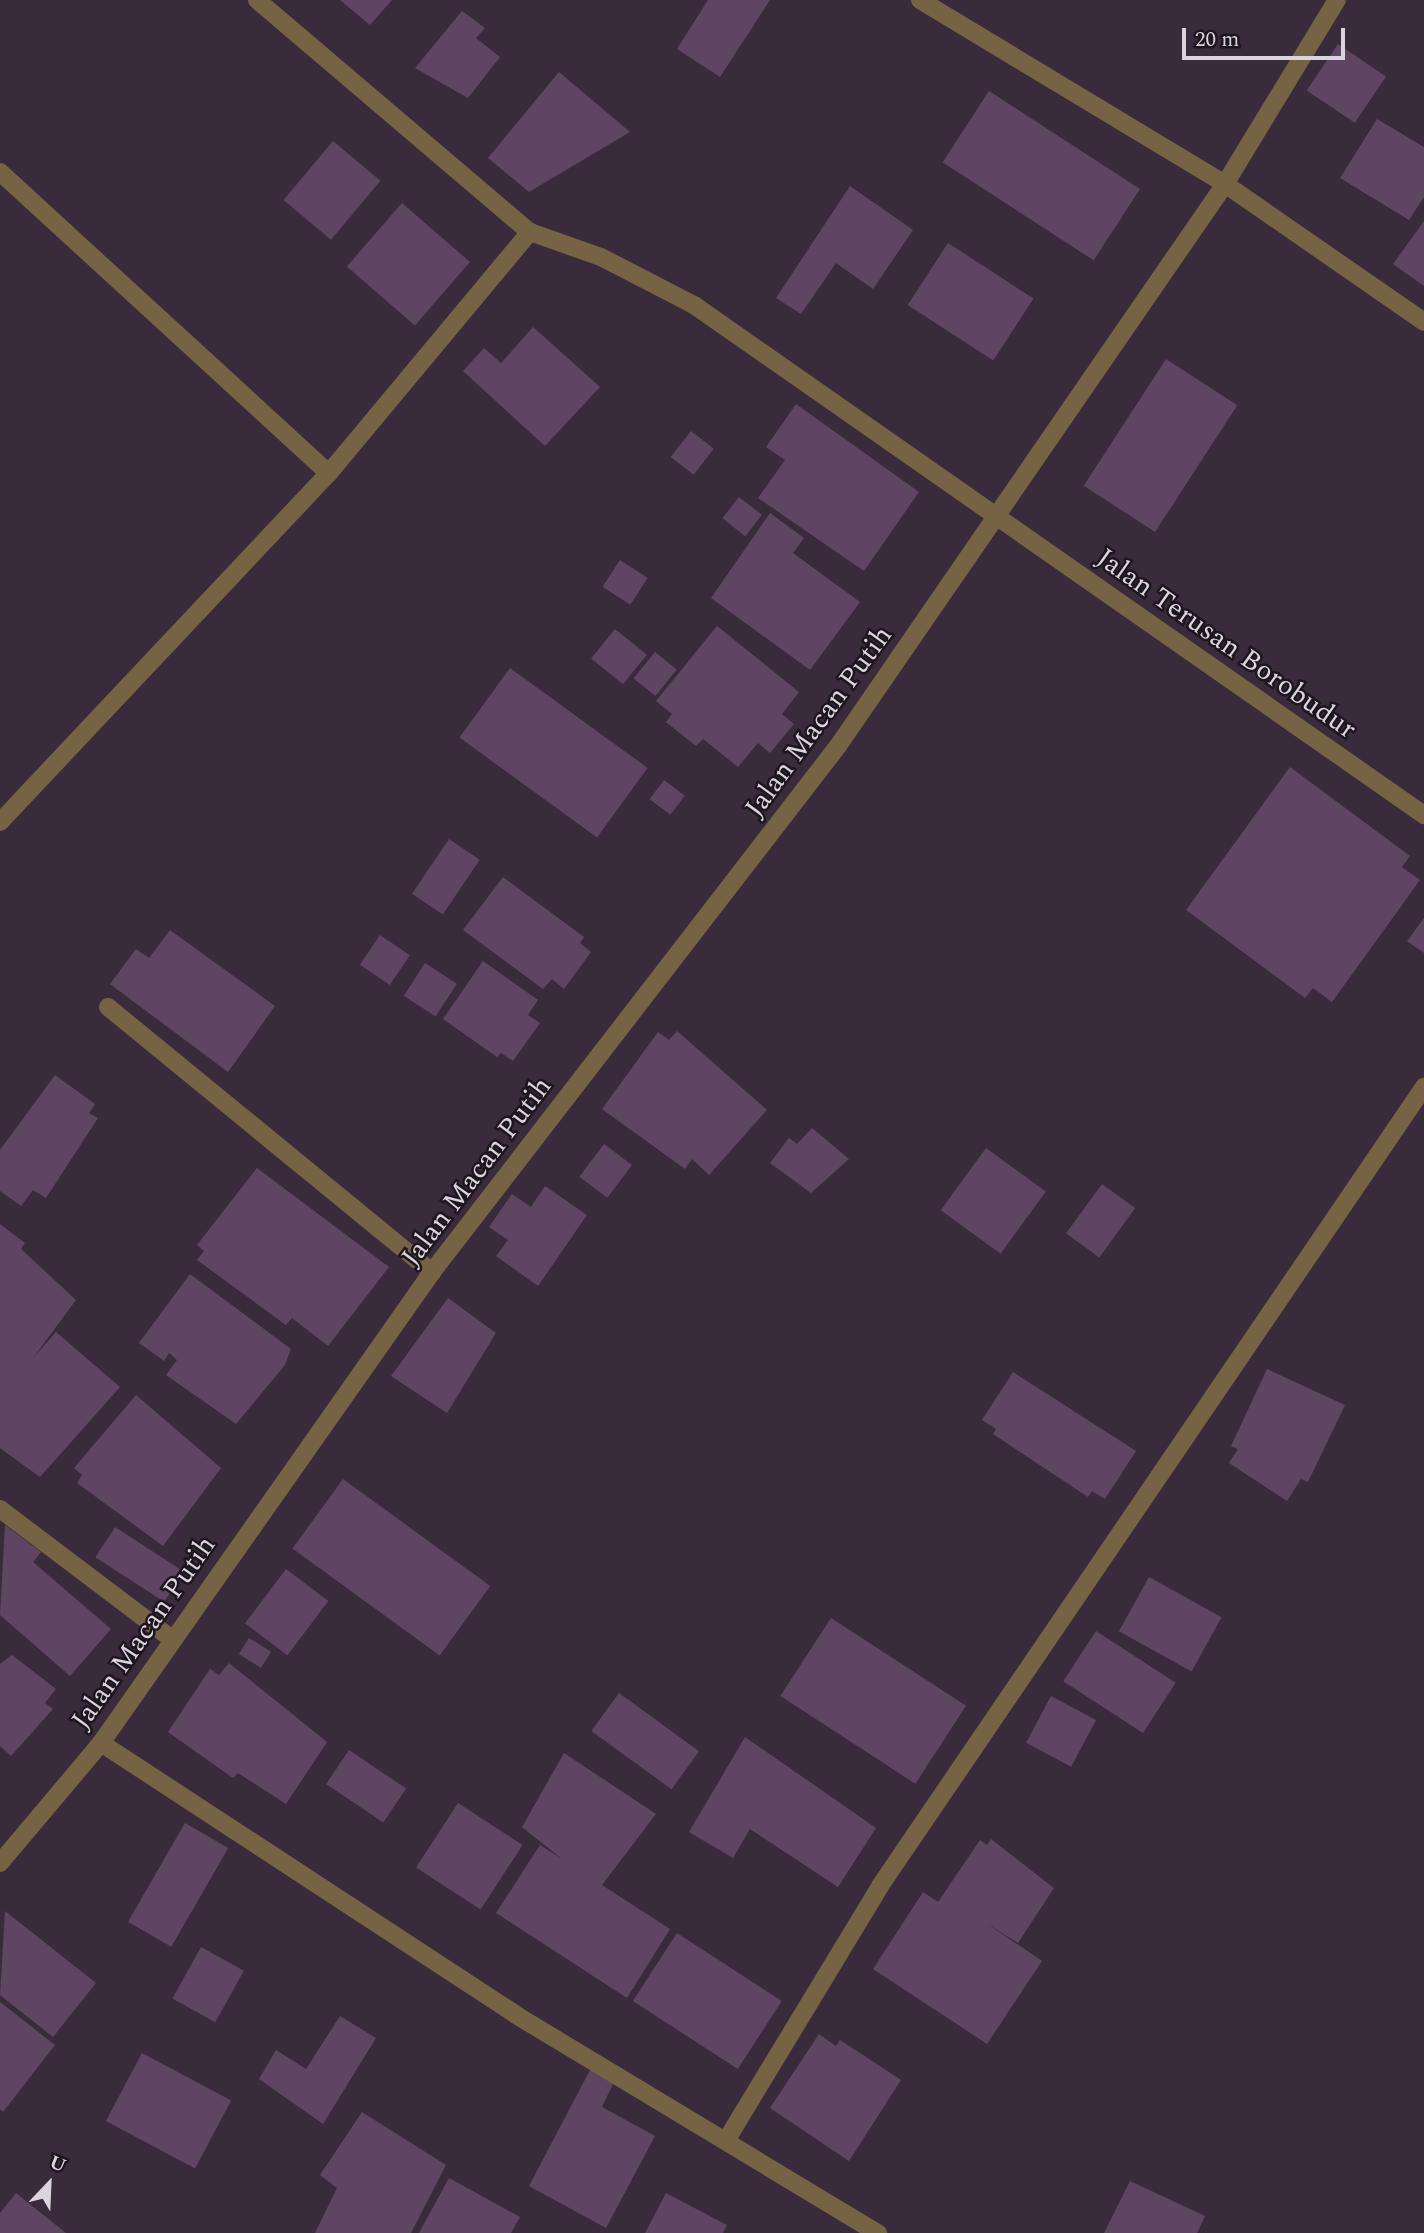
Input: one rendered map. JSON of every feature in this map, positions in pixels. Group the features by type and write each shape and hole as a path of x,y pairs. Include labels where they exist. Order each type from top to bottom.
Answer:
{"street":[{"path":"0,822 329,472 530,232 257,0"},
{"name":"Jalan Macan Putih","path":"0,1863 101,1743 432,1272 838,746 1225,184 1337,0"},
{"path":"919,1 1225,184 1424,323"},
{"path":"0,172 329,472"},
{"name":"Jalan Terusan Borobudur","path":"530,232 601,257 694,305 1424,815"},
{"path":"108,1007 432,1272"},
{"path":"727,2139 880,1886 1424,1087"},
{"path":"0,1509 173,1639"},
{"path":"101,1743 516,2015 727,2139 878,2233"}],"building":[{"path":"340,0 392,0 370,25"},
{"path":"708,0 770,0 720,77 677,49"},
{"path":"462,11 485,28 476,38 500,57 468,98 415,68"},
{"path":"1338,44 1386,76 1355,123 1307,90"},
{"path":"559,72 630,132 529,192 488,158"},
{"path":"989,91 1140,189 1094,260 943,162"},
{"path":"1377,119 1424,147 1424,197 1409,220 1340,178"},
{"path":"333,141 380,181 331,240 284,200"},
{"path":"850,186 913,230 873,289 836,263 801,314 776,298"},
{"path":"402,203 470,262 415,325 347,266"},
{"path":"1424,221 1424,286 1393,264"},
{"path":"948,243 1034,299 993,361 908,305"},
{"path":"533,327 600,387 545,446 463,371 484,348 501,363"},
{"path":"1166,359 1237,405 1155,532 1084,486"},
{"path":"796,404 919,492 864,571 758,498 785,460 766,447"},
{"path":"691,431 714,449 694,475 671,457"},
{"path":"739,497 762,515 745,536 722,518"},
{"path":"770,513 804,538 793,553 860,602 810,670 711,598"},
{"path":"620,560 648,578 630,605 603,587"},
{"path":"717,626 799,692 782,714 794,724 770,753 758,743 738,767 703,739 696,746 666,722 672,714 656,701"},
{"path":"615,629 647,655 623,684 591,659"},
{"path":"655,652 677,670 655,696 634,678"},
{"path":"510,668 648,768 597,837 459,738"},
{"path":"1290,767 1410,856 1402,867 1420,880 1332,1002 1313,988 1305,998 1186,910"},
{"path":"664,780 685,796 670,815 650,799"},
{"path":"449,839 480,860 443,914 412,894"},
{"path":"503,877 584,937 580,943 591,952 564,989 552,979 543,989 463,930"},
{"path":"1424,918 1424,953 1407,941"},
{"path":"170,930 275,1006 228,1072 110,984 136,949 149,958"},
{"path":"380,935 410,955 390,985 360,965"},
{"path":"483,961 538,1000 528,1015 540,1023 513,1061 501,1053 497,1057 443,1019"},
{"path":"425,963 457,984 436,1016 404,996"},
{"path":"677,1031 767,1110 709,1175 692,1159 685,1169 602,1109 658,1032 669,1040"},
{"path":"55,1075 95,1104 89,1113 98,1118 46,1198 33,1190 21,1206 0,1191 0,1150"},
{"path":"812,1128 849,1159 811,1193 770,1163 789,1138 797,1144"},
{"path":"604,1144 632,1165 607,1198 579,1177"},
{"path":"986,1148 1046,1191 1001,1254 941,1210"},
{"path":"257,1168 389,1267 328,1346 292,1318 286,1325 197,1260 204,1251 197,1245"},
{"path":"1102,1184 1135,1208 1099,1257 1066,1233"},
{"path":"545,1186 587,1215 538,1286 496,1256 508,1240 489,1227 512,1194 531,1207"},
{"path":"0,1224 25,1243 21,1249 76,1300 33,1358 56,1332 120,1387 40,1477 0,1448"},
{"path":"190,1274 291,1349 285,1365 236,1424 166,1375 177,1360 169,1353 164,1361 139,1343"},
{"path":"448,1298 496,1333 447,1413 391,1376"},
{"path":"1267,1369 1345,1405 1308,1482 1301,1479 1287,1501 1229,1463 1238,1449 1231,1446"},
{"path":"1013,1372 1136,1451 1105,1499 1092,1491 1088,1497 993,1434 996,1429 982,1420"},
{"path":"136,1395 221,1468 163,1546 77,1483 82,1475 74,1468"},
{"path":"343,1479 490,1586 440,1656 292,1549"},
{"path":"5,1525 41,1552 33,1562 111,1629 70,1676 0,1615"},
{"path":"115,1527 184,1572 164,1602 95,1557"},
{"path":"286,1569 328,1601 287,1655 245,1623"},
{"path":"1149,1577 1222,1617 1192,1671 1119,1631"},
{"path":"831,1618 966,1706 915,1784 780,1696"},
{"path":"1096,1631 1176,1683 1143,1733 1063,1681"},
{"path":"249,1638 271,1652 261,1668 239,1654"},
{"path":"12,1655 56,1689 45,1703 53,1709 11,1756 0,1746 0,1664"},
{"path":"229,1663 327,1742 286,1804 238,1773 233,1778 168,1732 210,1669 219,1675"},
{"path":"619,1693 699,1751 671,1789 591,1731"},
{"path":"1051,1696 1096,1720 1071,1767 1026,1743"},
{"path":"745,1737 876,1828 838,1887 750,1829 733,1858 689,1832"},
{"path":"349,1750 406,1789 383,1823 326,1784"},
{"path":"564,1753 656,1814 602,1885 670,1929 627,1998 496,1913 540,1845 562,1859 522,1827"},
{"path":"458,1803 523,1845 481,1910 416,1868"},
{"path":"185,1823 228,1848 171,1947 128,1922"},
{"path":"991,1839 1054,1888 1018,1943 986,1923 1042,1961 987,2044 873,1969 923,1892 938,1902 980,1840 987,1845"},
{"path":"5,1911 96,1983 53,2037 0,1995"},
{"path":"677,1933 782,2001 738,2069 633,2001"},
{"path":"201,1947 244,1971 215,2022 172,1999"},
{"path":"0,2002 55,2045 3,2112 0,2109"},
{"path":"340,2016 376,2038 323,2124 259,2079 276,2050 306,2069"},
{"path":"819,2034 836,2046 840,2040 901,2080 849,2161 770,2108"},
{"path":"142,2053 231,2100 195,2168 106,2121"},
{"path":"590,2070 614,2082 602,2107 655,2136 606,2228 529,2186"},
{"path":"362,2112 446,2165 411,2233 315,2233 337,2188 320,2175"},
{"path":"449,2178 520,2217 511,2233 419,2233"},
{"path":"1130,2181 1205,2216 1197,2233 1104,2233"},
{"path":"16,2193 66,2233 0,2233 0,2213"},
{"path":"666,2193 727,2225 723,2233 645,2233"}]}
